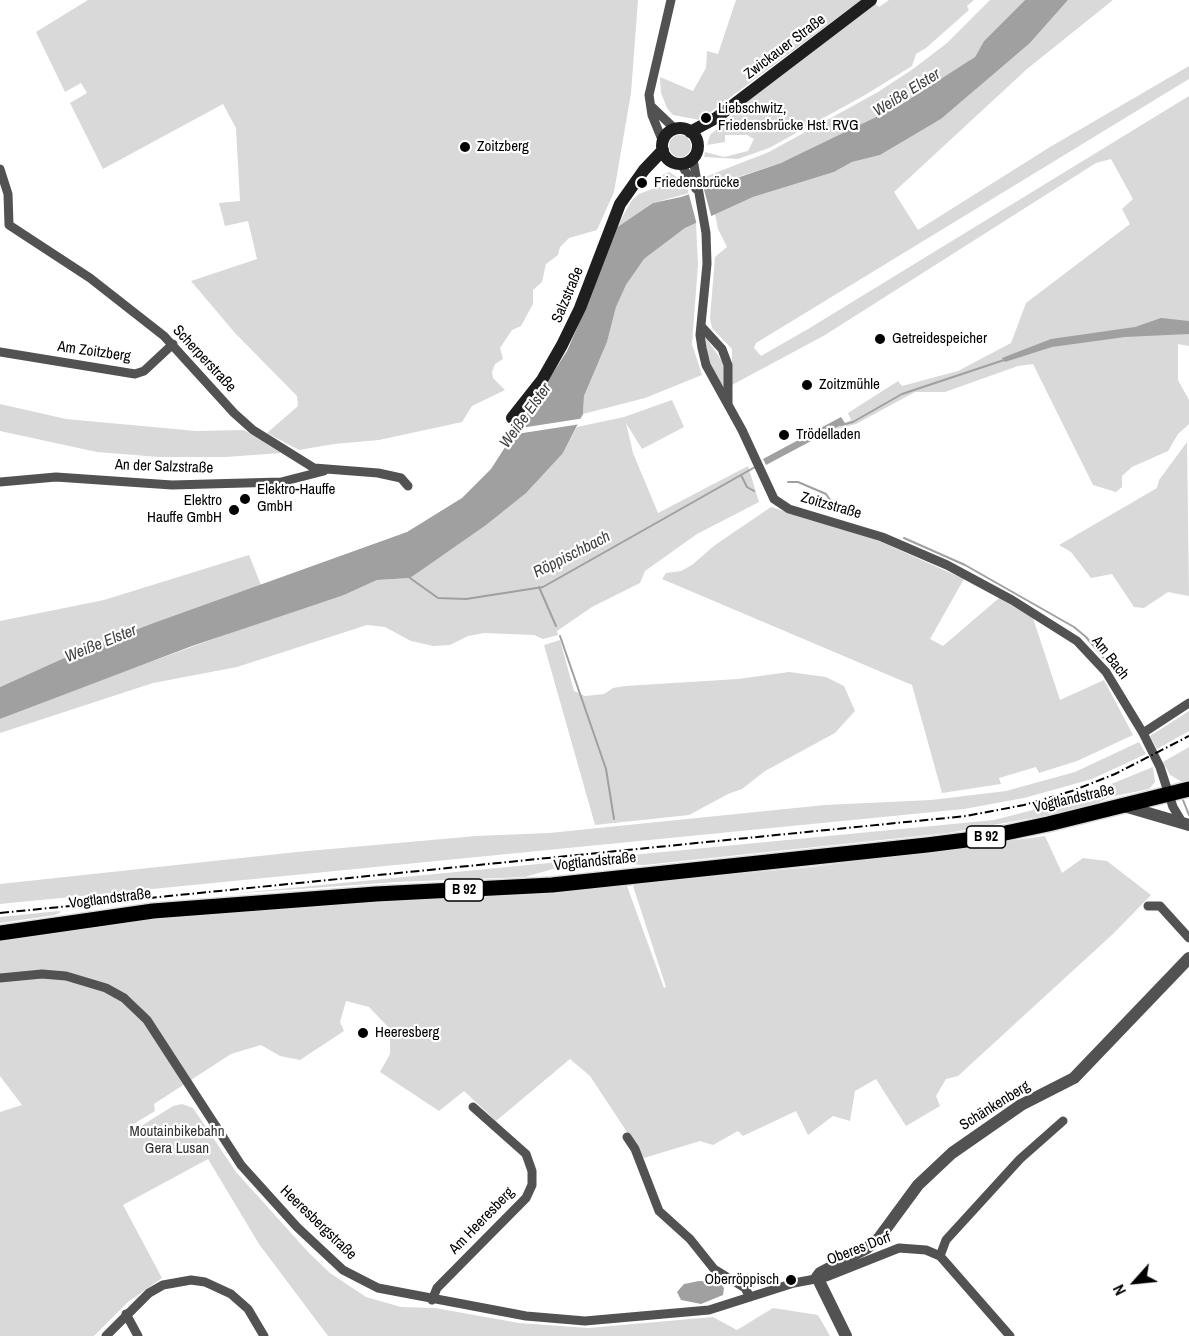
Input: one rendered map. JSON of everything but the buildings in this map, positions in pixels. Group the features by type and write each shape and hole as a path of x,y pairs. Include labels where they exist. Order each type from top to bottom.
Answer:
{"main road":[{"name":"Zwickauer Straße","path":"694,137 871,0"},
{"path":"675,129 694,137 697,151 693,159 669,154 668,134 675,129"},
{"name":"Salzstraße","path":"512,418 542,380 562,345 580,308 620,204 640,178 669,154"},
{"name":"Vogtlandstraße","path":"0,933 153,911 376,894 552,885 927,845 982,838 1189,789"}],"street":[{"path":"669,154 652,115 650,95 671,0"},
{"path":"652,107 675,129"},
{"name":"Zoitzstraße","path":"669,154 692,175"},
{"name":"Zoitzstraße","path":"693,159 692,175 704,216 707,256 700,335 706,365 728,403 768,491 781,506 882,537 947,565"},
{"name":"Scherperstraße","path":"0,169 8,194 5,226 90,278 173,344 234,413 253,430 303,462 326,470 400,478 408,486"},
{"name":"Zoitzstraße","path":"701,326 722,349 728,365 728,403"},
{"name":"Am Zoitzberg","path":"0,352 135,374 149,367 173,344"},
{"name":"An der Salzstraße","path":"0,482 56,477 172,485 281,482 326,470"},
{"name":"Am Bach","path":"947,565 1012,600 1077,641 1106,672 1143,733 1160,767 1169,795 1186,823"},
{"path":"1143,733 1189,703"},
{"path":"1124,806 1186,823"},
{"path":"1148,906 1160,906 1189,938"},
{"name":"Schänkenberg","path":"817,1277 879,1238 918,1185 952,1153 1021,1105 1074,1078 1189,958"},
{"name":"Heeresbergstraße","path":"0,978 42,974 66,976 106,988 124,998 147,1020 241,1165 297,1227 343,1270 378,1288 526,1316 585,1321 709,1310 817,1277"},
{"name":"Am Heeresberg","path":"432,1300 437,1288 526,1198 532,1185 532,1171 526,1154 473,1107"},
{"path":"1010,1336 940,1256 946,1240 1013,1167 1063,1121"},
{"path":"627,1137 635,1149 659,1211 690,1239 714,1269 745,1288 750,1297"},
{"name":"Oberes Dorf","path":"846,1336 817,1277 826,1277 899,1248 926,1250 940,1256"},
{"path":"106,1336 126,1314 163,1285 178,1280 205,1282 231,1294 248,1309 264,1336"},
{"path":"126,1314 138,1336"}],"green space":[{"path":"88,0 638,0 631,93 614,192 597,230 569,238 560,247 558,255 546,264 542,282 533,290 533,304 521,326 512,330 500,348 503,359 495,364 492,372 493,378 505,390 472,406 462,422 379,440 299,450 267,433 298,406 297,396 235,333 191,281 257,259 248,221 225,226 219,203 240,201 236,128 223,104 103,169 70,103 87,93 81,83 65,92 36,32"},
{"path":"736,0 861,0 700,120 673,115 667,108 661,93 660,77 693,91 706,68 707,51 718,54"},
{"path":"889,0 974,0 967,6 969,10 916,54 912,66 865,95 769,148 738,159 704,157 705,152 724,157 748,151 754,139 747,135 725,135 725,142 707,145 710,135 749,100 875,3 879,7"},
{"path":"990,0 1025,0 984,41 975,57 959,70 899,106 830,141 781,163 707,187 705,177 769,152 878,92 913,69 947,43"},
{"path":"1068,0 1113,0 1027,69 894,192 918,230 1050,147 1189,66 1189,79 756,343 754,348 761,356 808,329 1189,96 1189,346 1178,344 1178,380 1189,400 1189,424 1178,434 1168,451 1132,467 1122,476 1122,487 1116,492 1093,485 1033,364 1018,366 945,392 915,392 856,424 833,430 851,420 848,413 898,381 902,386 958,371 1011,343 1026,303 1130,224 1122,209 1133,199 1111,159 1096,163 825,335 732,385 732,349 712,328 710,318 715,257 727,247 718,229 715,214 753,197 834,172 852,162 880,155 941,119 1030,43"},
{"path":"680,135 688,138 691,146 688,154 680,157 672,154 669,146 672,138"},
{"path":"669,172 683,181 653,182 660,176"},
{"path":"686,185 689,193 653,203 616,228 632,200 639,194 657,187"},
{"path":"696,223 698,265 692,344 702,375 645,398 583,414 584,396 607,342 616,307 626,285 644,259 685,228"},
{"path":"704,335 724,364 724,391 708,362"},
{"path":"672,400 684,427 642,449 626,423 633,453 658,513 748,466 759,502 697,534 645,571 640,583 592,607 557,631 558,635 543,639 534,635 484,633 468,636 450,645 433,646 411,641 385,627 367,625 237,667 153,683 0,733 0,719 112,676 282,614 344,595 377,580 410,578 563,453 577,427 624,417"},
{"path":"0,404 66,419 196,431 244,430 281,453 226,457 159,457 97,452 0,431"},
{"path":"1187,442 1189,596 1168,592 1144,608 1134,607 1112,574 1091,578 1071,552 1059,545 1157,488 1159,480"},
{"path":"771,507 879,541 964,579 930,639 943,646 999,598 1033,618 1060,700 1104,680 1133,735 1077,761 1039,773 1036,767 999,778 1001,784 942,793 912,685 662,579 666,573 681,571 692,565 715,545"},
{"path":"249,555 261,585 62,659 0,687 0,621 104,600"},
{"path":"560,640 574,691 585,696 604,694 613,688 625,686 738,679 789,672 826,677 844,686 855,711 835,733 765,771 742,789 689,815 595,825 544,645"},
{"path":"1189,711 1189,731 1157,749 1150,736"},
{"path":"1139,742 1146,754 1092,779 1024,798 964,809 0,904 0,884 297,852 476,836 549,833 825,805 931,800 1006,791 1075,772"},
{"path":"1189,747 1189,782 1184,783 1170,775 1163,762"},
{"path":"1153,767 1155,782 1149,789 1110,797 1083,809 948,833 644,865 600,862 560,867 525,877 397,882 228,894 994,820 1072,800"},
{"name":"Moutainbikebahn Gera Lusan","path":"1045,836 1062,873 1083,858 1107,861 1151,895 1114,933 958,1076 946,1079 936,1096 940,1106 906,1126 876,1079 855,1091 850,1121 833,1116 808,1135 796,1111 743,1136 738,1131 713,1145 700,1141 644,1158 590,1076 570,1059 496,1121 464,1091 439,1111 380,1072 390,1054 390,1029 369,1007 346,1001 340,1022 344,1031 300,1060 280,1056 261,1045 231,1054 154,1104 155,1111 127,1128 130,1133 173,1106 182,1104 193,1108 236,1172 309,1253 330,1273 366,1297 401,1307 435,1308 519,1323 588,1328 713,1317 737,1330 773,1308 818,1315 830,1336 328,1336 259,1244 208,1159 123,1205 162,1278 128,1302 94,1336 0,1336 0,1112 22,1105 0,1076 0,938 127,919 622,884 627,886 664,988 666,987 633,886 639,883 812,867"},
{"path":"61,912 55,915 0,923 0,917"}],"water":[{"name":"Weiße Elster","path":"1025,0 1068,0 1030,43 941,119 880,155 852,162 834,172 753,197 685,228 644,259 626,285 616,307 607,342 584,396 583,414 563,453 526,493 486,525 410,578 377,580 344,595 192,646 0,719 0,687 62,659 151,624 407,532 462,498 491,469 567,351 616,228 653,203 681,197 781,163 899,106 975,57 984,41"},
{"path":"1161,318 1189,321 1189,334 1125,337 1052,347 1005,362 1002,358 1051,339 1135,327"},
{"path":"841,417 845,423 766,465 763,459"},
{"path":"699,1281 719,1282 724,1288 723,1295 701,1304 681,1300 677,1292 684,1284"}],"pier":[{"path":"703,186 712,219 697,225 688,191"},
{"path":"585,418 581,424 510,435 514,429"}],"waterway":[{"path":"841,425 853,422 902,394 1004,360"},
{"path":"741,475 755,467"},
{"name":"Röppischbach","path":"410,578 438,598 466,599 543,587 741,475 747,487 754,491"},
{"name":"Röppischbach","path":"788,482 798,482 826,494 835,507"},
{"name":"Röppischbach","path":"904,538 965,565 1074,627 1086,637 1113,669"},
{"path":"539,587 556,626"},
{"path":"560,636 606,769 614,819"},
{"name":"Röppischbach","path":"1183,800 1189,815"}],"railway":[{"path":"0,913 966,816 1024,805 1072,791 1115,774 1189,736"}],"place":[{"name":"Liebschwitz, Friedensbrücke Hst. RVG","path":"706,118"},
{"name":"Zoitzberg","path":"465,147"},
{"name":"Friedensbrücke","path":"642,183"},
{"name":"Getreidespeicher","path":"880,339"},
{"name":"Zoitzmühle","path":"807,385"},
{"name":"Trödelladen","path":"784,435"},
{"name":"Elektro-Hauffe GmbH","path":"245,499"},
{"name":"Elektro Hauffe GmbH","path":"234,510"},
{"name":"Heeresberg","path":"363,1033"},
{"name":"Oberröppisch","path":"791,1280"}]}
